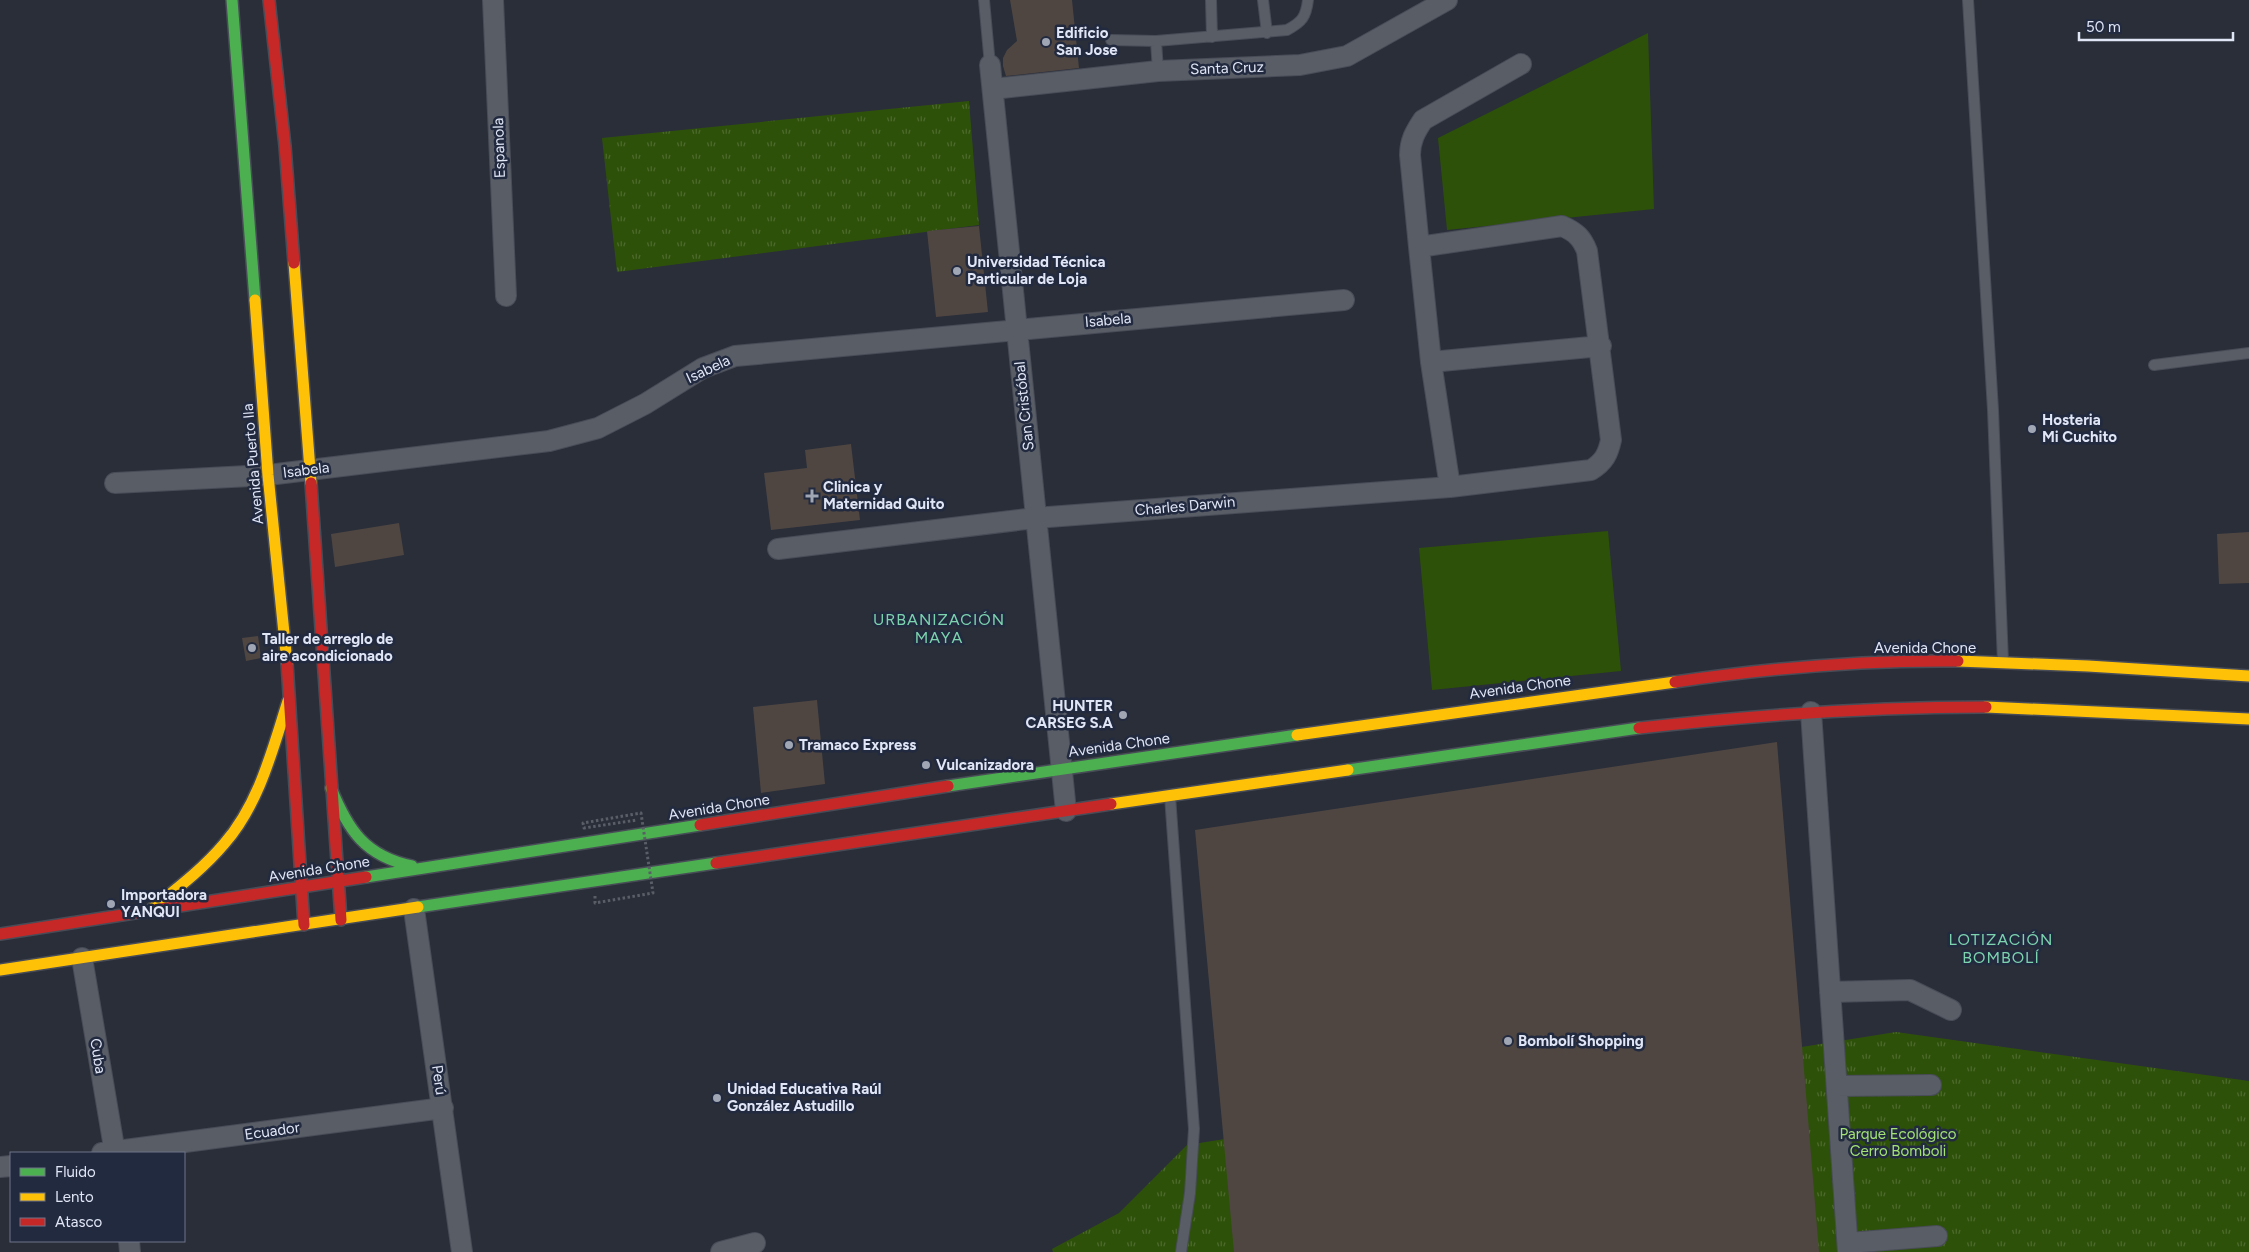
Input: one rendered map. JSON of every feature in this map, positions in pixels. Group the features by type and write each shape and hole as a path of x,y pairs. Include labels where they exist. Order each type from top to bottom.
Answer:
{"main road":[{"name":"Avenida Puerto Ila","path":"232,0 268,475 287,661 288,702 304,925"},
{"path":"269,0 285,146 326,674 330,788 341,920"},
{"name":"Avenida Chone","path":"0,934 1060,769 1751,671 1837,664 1915,661 2004,663 2249,676"},
{"path":"149,911 224,845 240,823 258,790 288,702"},
{"path":"0,970 1170,795 1632,729 1754,715 1891,707 2008,707 2249,719"},
{"path":"330,788 341,816 361,842 377,856 394,864 426,868"}],"street":[{"name":"Espanola","path":"493,0 506,296"},
{"path":"1412,0 1412,20"},
{"name":"Santa Cruz","path":"993,89 1158,71 1310,63 1347,56 1447,0"},
{"path":"1450,487 1431,362 1410,144 1414,133 1423,120 1521,64"},
{"name":"San Cristóbal","path":"990,65 1060,769 1066,811"},
{"path":"1419,247 1562,226 1574,231 1582,239 1587,251 1601,346 1431,362"},
{"name":"Isabela","path":"115,483 268,475 549,441 598,428 645,404 703,368 735,356 1016,328 1344,300"},
{"name":"Charles Darwin","path":"778,549 1035,518 1450,487 1592,470 1601,464 1608,455 1611,440 1601,346"},
{"path":"1811,712 1848,1248 1937,1236"},
{"name":"Perú","path":"414,909 462,1252"},
{"name":"Cuba","path":"82,958 110,1152"},
{"path":"1830,992 1910,990 1951,1010"},
{"path":"1836,1086 1931,1085"},
{"name":"Ecuador","path":"117,1152 442,1108"},
{"path":"721,1252 755,1243"}],"lane":[{"name":"San Cristóbal","path":"984,0 990,65"},
{"path":"1211,0 1212,36"},
{"path":"1263,0 1267,33"},
{"path":"1112,40 1156,41 1287,30 1298,24 1306,16 1308,0"},
{"path":"1968,0 1993,410 2004,663"},
{"path":"1156,41 1158,71"},
{"path":"2154,365 2249,353"},
{"path":"1170,795 1194,1129 1190,1193 1181,1252"}],"path":[{"path":"595,896 595,903 653,894 641,814 583,823 584,828 637,820"}],"green space":[{"path":"1648,33 1654,209 1447,230 1438,138"},
{"path":"969,101 979,225 617,272 602,138"},
{"path":"1608,531 1621,671 1432,690 1419,548"},
{"name":"Parque Ecológico Cerro Bomboli","path":"1896,1032 2249,1081 2249,1252 1053,1252 1052,1249 1119,1213 1187,1145"}],"building":[{"name":"Edificio San Jose","path":"1010,0 1072,0 1079,68 1006,76 1003,58 1007,50 1017,41"},
{"name":"Universidad Técnica Particular de Loja","path":"979,226 988,312 936,317 927,231"},
{"name":"Clinica y Maternidad Quito","path":"851,444 860,520 771,530 764,473 807,468 805,450"},
{"path":"399,523 404,555 335,567 331,534"},
{"path":"2249,532 2249,583 2219,584 2217,534"},
{"name":"Taller de arreglo de aire acondicionado","path":"258,636 261,658 246,661 242,638"},
{"name":"Tramaco Express","path":"817,700 825,784 761,793 753,707"},
{"name":"Bombolí Shopping","path":"1777,742 1819,1252 1234,1252 1195,830"}],"traffic: fast":[{"path":"232,0 255,300"},
{"path":"1348,770 1639,728"},
{"path":"948,786 1297,735"},
{"path":"331,788 344,816 360,839 382,856 412,866"},
{"path":"366,877 700,825"},
{"path":"418,907 716,863"}],"traffic: slow":[{"path":"294,263 311,483"},
{"path":"255,300 268,475 287,663"},
{"path":"1958,661 2088,666 2249,676"},
{"path":"1297,735 1675,682"},
{"path":"149,911 207,862 224,844 247,812 270,758 288,701"},
{"path":"1986,707 2249,719"},
{"path":"1111,804 1348,770"},
{"path":"0,970 418,907"}],"traffic: jam":[{"path":"269,0 285,146 294,263"},
{"path":"311,483 341,920"},
{"path":"1675,682 1816,666 1958,661"},
{"path":"287,663 304,925"},
{"path":"1639,728 1812,713 1899,708 1986,707"},
{"path":"700,825 948,786"},
{"path":"716,863 1111,804"},
{"path":"0,934 366,877"}],"place":[{"name":"Edificio San Jose","path":"1046,42"},
{"name":"Universidad Técnica Particular de Loja","path":"957,271"},
{"name":"Hosteria Mi Cuchito","path":"2032,429"},
{"name":"Clinica y Maternidad Quito","path":"812,496"},
{"name":"Taller de arreglo de aire acondicionado","path":"252,648"},
{"name":"HUNTER CARSEG S.A","path":"1123,715"},
{"name":"Tramaco Express","path":"789,745"},
{"name":"Vulcanizadora","path":"926,765"},
{"name":"Importadora YANQUI","path":"111,904"},
{"name":"Bombolí Shopping","path":"1508,1041"},
{"name":"Unidad Educativa Raúl González Astudillo","path":"717,1098"}],"district":[{"name":"URBANIZACIÓN MAYA","path":"939,628"},
{"name":"LOTIZACIÓN BOMBOLÍ","path":"2001,948"}]}
